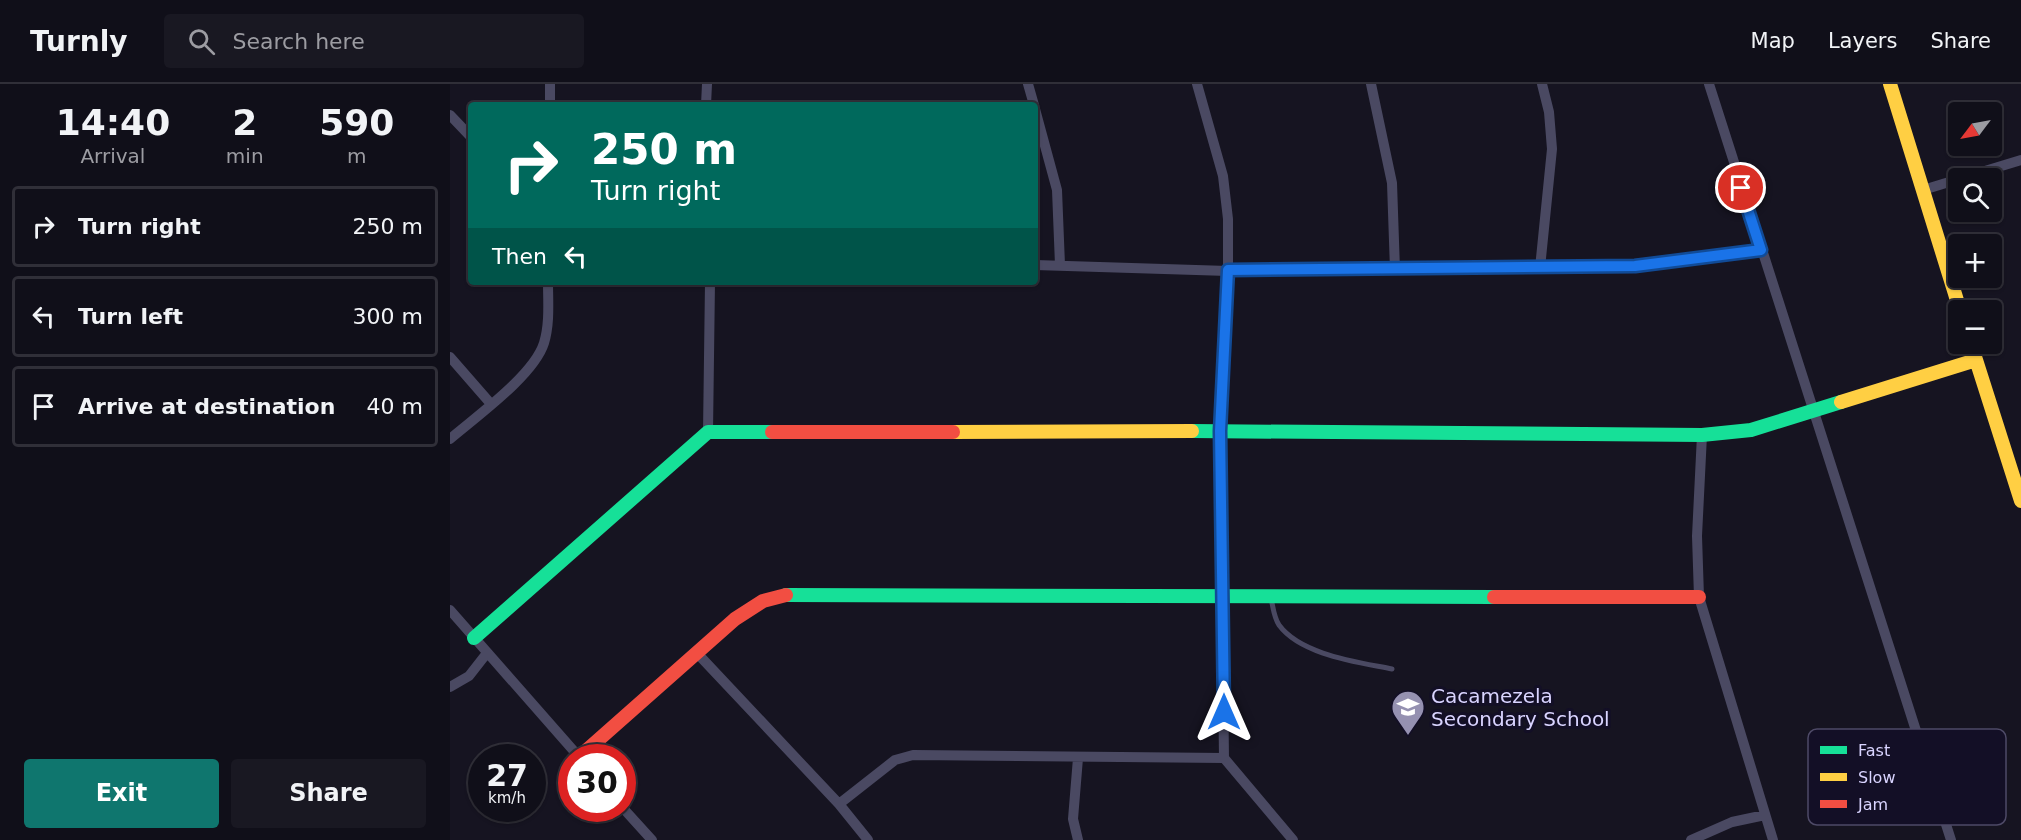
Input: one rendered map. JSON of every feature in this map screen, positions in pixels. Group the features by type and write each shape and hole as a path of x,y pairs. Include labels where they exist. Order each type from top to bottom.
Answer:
{"street":[{"path":"550,84 550,102"},
{"path":"706,102 707,84"},
{"path":"1028,84 1033,102"},
{"path":"1197,84 1223,176 1228,219 1228,270 1220,431 1224,758 1293,840"},
{"path":"1371,84 1392,183 1395,270"},
{"path":"1540,268 1552,149 1549,112 1542,84"},
{"path":"1709,84 1916,729"},
{"path":"1890,84 1957,300"},
{"path":"450,115 468,134"},
{"path":"1038,120 1057,190 1060,265"},
{"path":"1995,168 2021,160"},
{"path":"1923,190 1948,183"},
{"path":"1038,265 1228,270 1540,268 1635,266 1761,250"},
{"path":"450,439 535,362 544,343 548,320 548,285"},
{"path":"708,432 710,285"},
{"path":"1974,354 2021,501"},
{"path":"450,357 491,404"},
{"path":"474,638 708,432 1220,431 1702,435 1751,430 1976,360"},
{"path":"1702,435 1697,536 1699,597 1773,840"},
{"path":"593,744 696,652 758,602 772,597 797,594 1223,598 1699,597"},
{"path":"450,610 568,744"},
{"path":"696,652 839,804 868,840"},
{"path":"450,687 469,676 487,653"},
{"path":"839,804 895,760 913,755 1224,758"},
{"path":"1078,758 1073,819 1078,840"},
{"path":"1691,840 1732,822 1765,815"},
{"path":"636,822 652,840"},
{"path":"1946,825 1951,840"}],"lane":[{"path":"1271,598 1279,625 1301,642 1334,658 1392,669"}],"traffic: fast":[{"path":"1192,431 1702,435 1751,430 1841,402"},
{"path":"474,638 708,432 772,432"},
{"path":"786,595 1494,597"}],"traffic: slow":[{"path":"1890,84 1957,300"},
{"path":"1974,354 2021,501"},
{"path":"1841,402 1976,360"},
{"path":"953,432 1192,431"}],"traffic: jam":[{"path":"772,432 953,432"},
{"path":"594,744 735,619 763,601 786,595"},
{"path":"1494,597 1699,597"}],"place":[{"name":"Cacamezela Secondary School","path":"1408,736"}],"route":[{"path":"1224,712 1220,431 1228,270 1635,266 1761,250 1741,188"}]}
